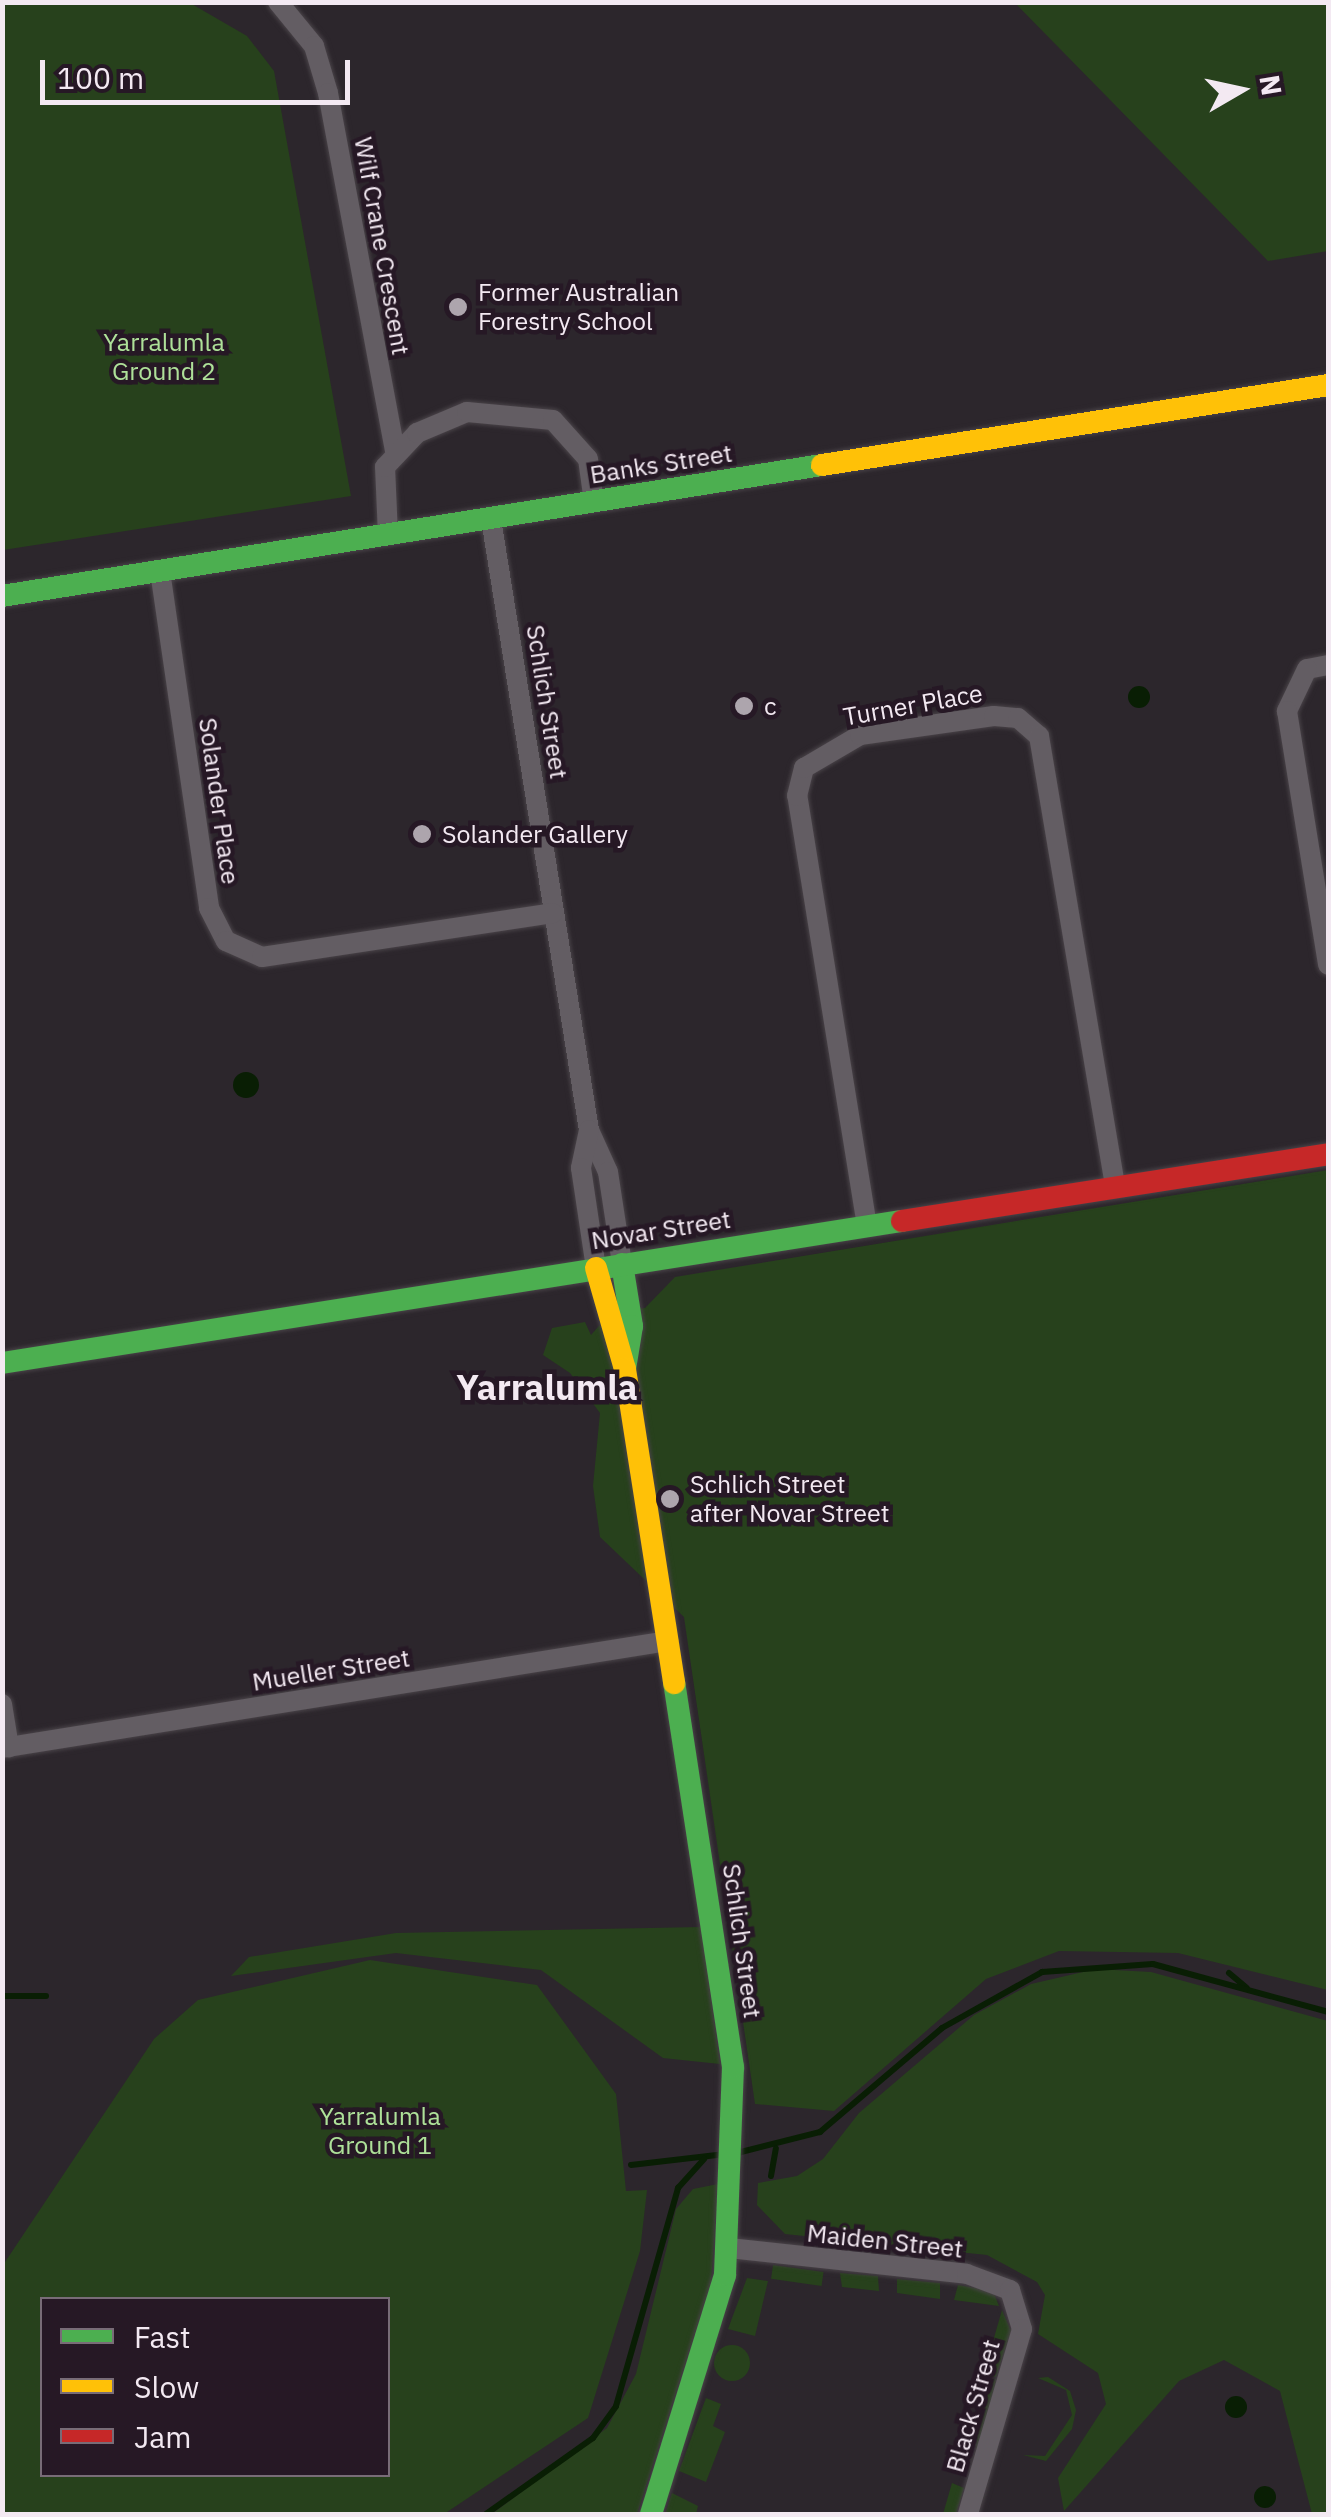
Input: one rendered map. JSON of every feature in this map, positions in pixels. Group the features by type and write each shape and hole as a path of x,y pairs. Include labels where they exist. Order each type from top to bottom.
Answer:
{"street":[{"name":"Wilf Crane Crescent","path":"278,2 314,46 328,92 395,452"},
{"name":"Banks Street","path":"2,596 1328,385"},
{"path":"388,535 382,488 395,452 467,412 532,414 579,444 594,502"},
{"name":"Schlich Street","path":"491,518 589,1130 608,1172 632,1326 625,1369"},
{"name":"Solander Place","path":"160,571 209,908 226,941 262,957 554,913"},
{"path":"1328,665 1307,669 1286,712 1328,965"},
{"name":"Turner Place","path":"867,1226 796,796 804,768 860,735 994,716 1018,718 1039,736 1115,1187"},
{"name":"Schlich Street","path":"589,1130 581,1168 596,1268 625,1369 668,1641 734,2125 735,2178 729,2248 709,2344 651,2514"},
{"name":"Novar Street","path":"2,1363 1328,1154"},
{"name":"Mueller Street","path":"6,1748 668,1641"},
{"path":"2,1704 6,1748"},
{"name":"Maiden Street","path":"729,2248 967,2274 1010,2290 1019,2310"},
{"name":"Black Street","path":"968,2514 1019,2310"}],"green space":[{"name":"Yarralumla Ground 2","path":"3,2 190,3 247,36 274,71 351,496 3,550"},
{"path":"1015,3 1328,3 1328,251 1268,261"},
{"path":"1328,1170 1328,1990 1178,1953 1059,1951 986,1979 834,2111 755,2104 684,1617 600,1537 593,1486 600,1413 570,1373 543,1355 552,1328 585,1322 591,1335 611,1312 645,1308 675,1277"},
{"path":"701,1927 720,2064 663,2058 541,1970 396,1953 231,1976 249,1957 396,1933"},
{"name":"Yarralumla Ground 1","path":"370,1960 537,1985 616,2094 626,2191 647,2190 640,2251 588,2418 444,2514 3,2514 3,2265 154,2039 198,2000"},
{"path":"1096,1969 1151,1972 1328,2021 1328,2514 1312,2514 1280,2391 1224,2360 1179,2381 1064,2511 1058,2478 1106,2404 1098,2373 1038,2334 1045,2295 1037,2282 987,2255 785,2234 757,2205 758,2183 797,2176 823,2159 859,2113 974,2015 1031,1984"},
{"path":"718,2184 711,2282 637,2514 492,2514 607,2428 636,2374 676,2209 693,2189"},
{"path":"773,2265 824,2272 822,2286 771,2279"},
{"path":"840,2273 878,2276 879,2291 842,2287"},
{"path":"747,2278 768,2281 755,2336 728,2329"},
{"path":"897,2279 940,2283 940,2299 897,2293"},
{"path":"958,2285 993,2291 999,2306 954,2300"},
{"path":"1002,2310 1011,2331 996,2377 983,2376"},
{"path":"732,2345 744,2351 750,2363 744,2375 732,2381 720,2375 714,2363 720,2351"},
{"path":"1048,2377 1070,2391 1076,2410 1072,2429 1046,2461 1023,2455 1045,2456 1072,2415 1066,2390 1038,2378"},
{"path":"981,2378 996,2379 991,2453 976,2452"},
{"path":"706,2398 721,2404 713,2426 725,2432 706,2482 679,2471"},
{"path":"952,2483 964,2488 956,2514 943,2514"},
{"path":"672,2493 698,2506 696,2514 665,2514"}],"shaded area":[{"path":"1139,686 1147,689 1147,705 1139,708 1131,705 1128,697 1131,689"},
{"path":"246,1072 255,1076 259,1085 255,1094 246,1098 237,1094 233,1085 237,1076"},
{"path":"1236,2396 1244,2399 1244,2415 1236,2418 1228,2415 1225,2407 1228,2399"},
{"path":"1265,2486 1273,2489 1273,2505 1265,2508 1257,2505 1254,2497 1257,2489"}],"waterway":[{"path":"737,2153 820,2132 942,2028 1042,1972 1153,1964 1328,2012"},
{"path":"1229,1973 1247,1988"},
{"path":"2,1996 46,1996"},
{"path":"771,2176 776,2148"},
{"path":"631,2165 725,2154"},
{"path":"486,2514 593,2438 616,2406 678,2188 704,2159"}],"traffic: fast":[{"path":"2,596 822,465"},
{"path":"2,1363 902,1221"},
{"path":"622,1264 632,1326 625,1369"},
{"path":"651,2514 725,2275 733,2067 674,1683"}],"traffic: slow":[{"path":"822,465 1328,385"},
{"path":"596,1268 625,1369 674,1683"}],"traffic: jam":[{"path":"902,1221 1328,1154"}],"place":[{"name":"Former Australian Forestry School","path":"458,307"},
{"name":"c","path":"744,706"},
{"name":"Solander Gallery","path":"422,834"},
{"name":"Schlich Street after Novar Street","path":"670,1499"}],"district":[{"name":"Yarralumla","path":"547,1387"}]}
